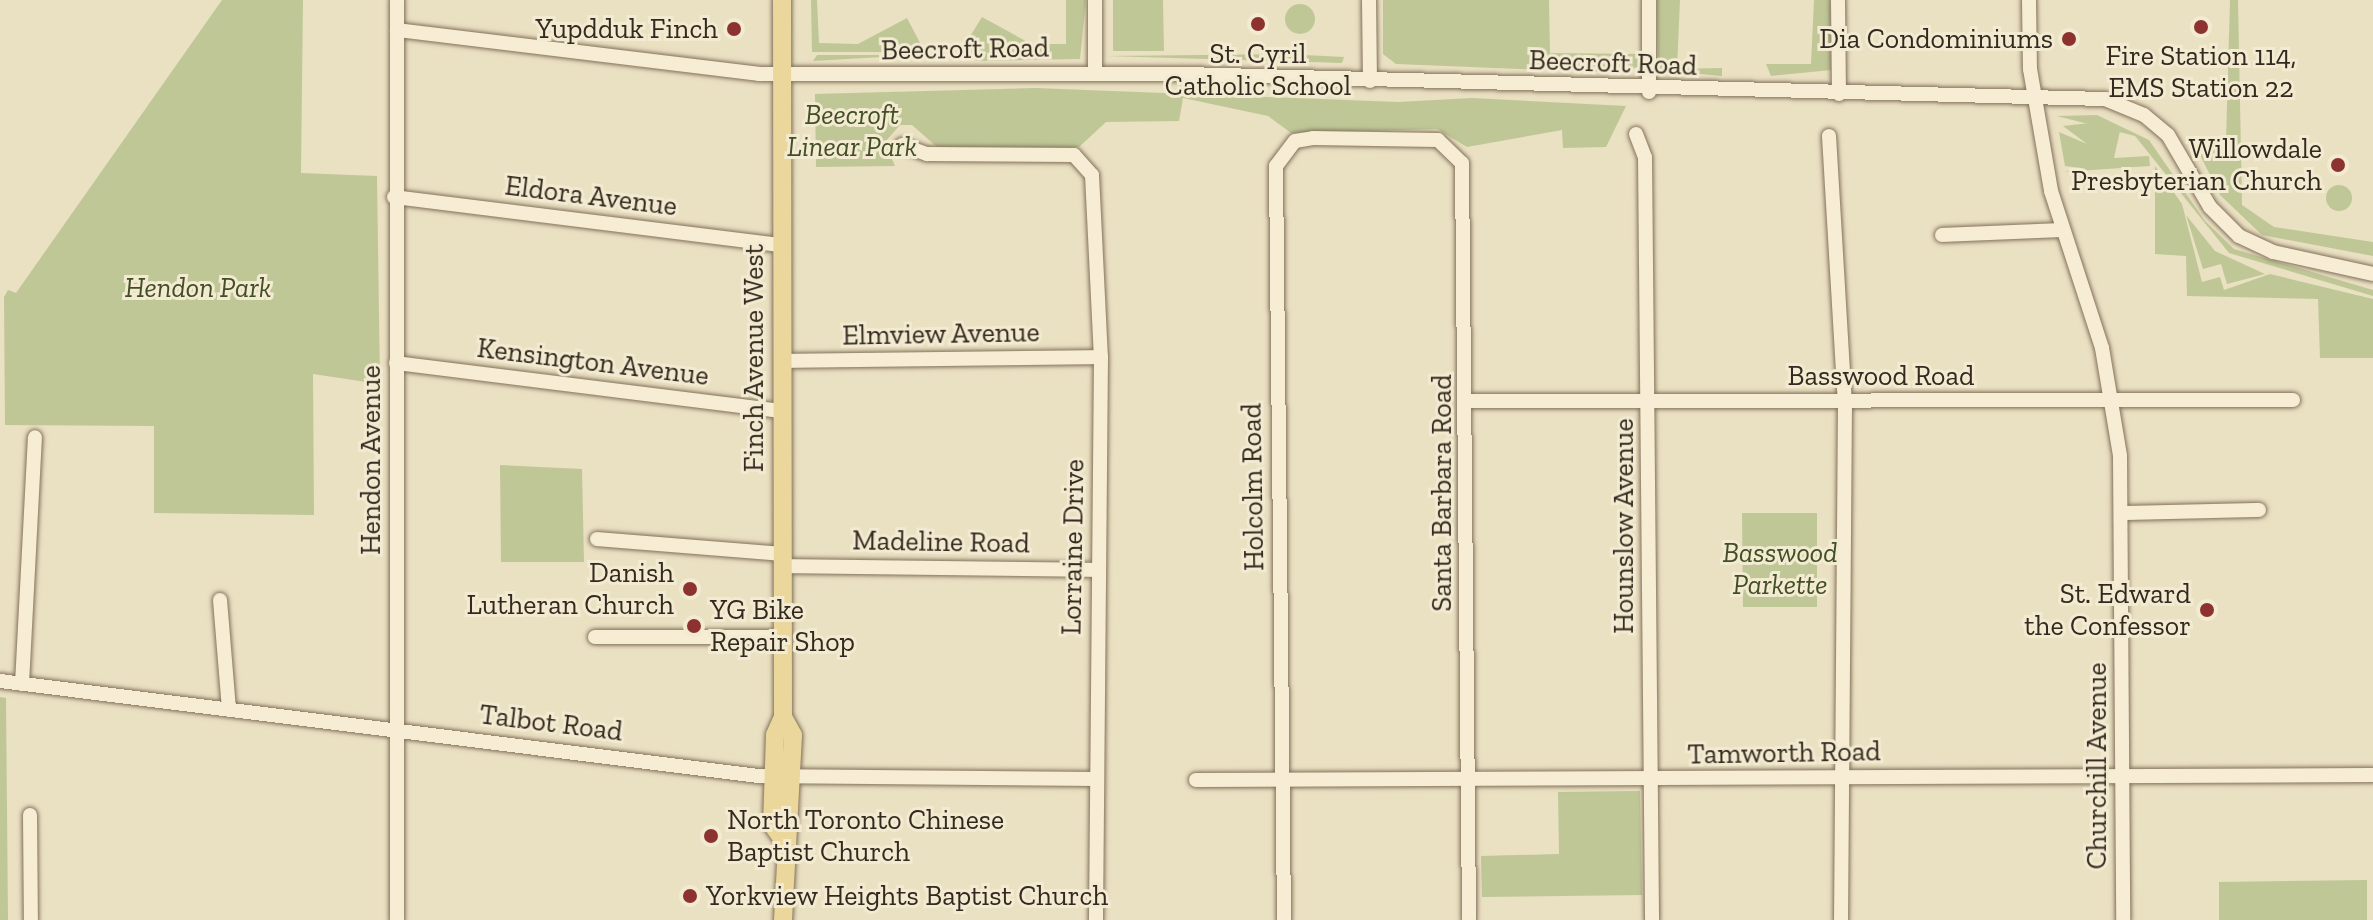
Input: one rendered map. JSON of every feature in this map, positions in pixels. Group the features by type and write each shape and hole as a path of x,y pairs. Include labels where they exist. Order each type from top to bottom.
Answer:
{"main road":[{"name":"Finch Avenue West","path":"782,0 783,717 793,735 782,777 790,827 783,840 783,920"}],"street":[{"name":"Hendon Avenue","path":"397,0 394,197 397,920"},
{"path":"1095,0 1095,74"},
{"path":"1369,0 1370,81"},
{"path":"1649,0 1649,92"},
{"path":"1838,0 1839,94"},
{"name":"Churchill Avenue","path":"2029,0 2034,97 2061,230 2113,400 2122,513 2123,920"},
{"name":"Beecroft Road","path":"397,30 782,75 1095,74 1649,92 2105,99 2136,110 2168,135 2210,207 2239,236 2273,252 2373,274"},
{"name":"Hounslow Avenue","path":"1636,134 1645,157 1650,403 1652,920"},
{"path":"1829,136 1845,403 1841,920"},
{"name":"Santa Barbara Road","path":"1375,140 1438,140 1462,163 1469,401 1469,920"},
{"name":"Holcolm Road","path":"1284,920 1285,778 1276,166 1295,141 1375,140"},
{"name":"Lorraine Drive","path":"902,145 927,154 1074,155 1092,175 1101,357 1096,920"},
{"name":"Eldora Avenue","path":"394,197 781,245"},
{"path":"1942,235 2061,230"},
{"name":"Elmview Avenue","path":"782,361 1101,357"},
{"name":"Kensington Avenue","path":"396,363 782,411"},
{"name":"Basswood Road","path":"1469,401 1845,403 2293,400"},
{"path":"22,684 35,437"},
{"path":"2122,513 2259,510"},
{"name":"Madeline Road","path":"597,539 782,560 1098,570"},
{"path":"220,600 229,710"},
{"path":"595,637 782,637"},
{"name":"Talbot Road","path":"0,681 782,777 1097,779"},
{"name":"Tamworth Road","path":"1196,780 2373,775"},
{"path":"30,815 31,920"}],"green space":[{"name":"Hendon Park","path":"222,0 303,0 301,173 377,176 380,384 313,374 314,515 154,513 154,426 5,425 4,297 8,290 16,293"},
{"path":"811,0 817,0 819,43 858,44 907,18 920,43 915,52 812,52"},
{"path":"1066,0 1086,0 1080,59 976,61 970,55 966,43 982,17 1031,44 1066,44"},
{"path":"1113,0 1163,0 1164,51 1113,51"},
{"path":"1383,0 1549,0 1550,53 1641,54 1640,66 1623,73 1396,64 1383,54"},
{"path":"1657,0 1680,0 1677,69 1722,68 1722,76 1658,70"},
{"path":"1814,0 1830,0 1831,70 1771,76 1766,64 1811,64"},
{"path":"2230,0 2238,0 2242,205 2274,227 2373,242 2373,256 2262,235 2220,195 2200,155 2211,142 2221,160 2235,147 2226,141"},
{"path":"1300,4 1311,8 1315,19 1311,30 1300,34 1289,30 1285,19 1289,8"},
{"path":"1284,54 1344,57 1342,63 1106,56"},
{"path":"817,55 917,55 813,61"},
{"name":"Beecroft Linear Park","path":"1036,88 1398,102 1472,98 1626,106 1606,147 1563,148 1562,130 1467,147 1437,129 1291,133 1268,116 1183,98 1179,121 1106,122 1079,147 937,147 912,125 900,125 885,142 895,166 816,167 815,94"},
{"path":"2097,115 2149,140 2205,221 2234,249 2373,290 2373,296 2229,253 2135,136 2057,116"},
{"path":"2090,123 2120,131 2114,158 2149,156 2150,166 2064,172 2082,168 2065,166 2059,132 2087,144 2063,126"},
{"path":"2155,166 2182,204 2202,282 2220,277 2224,290 2270,274 2373,299 2373,358 2320,358 2318,299 2187,296 2186,256 2155,254"},
{"path":"2339,185 2348,189 2352,198 2348,207 2339,211 2330,207 2326,198 2330,189"},
{"path":"2186,215 2215,251 2265,274 2227,284 2221,264 2203,269"},
{"path":"500,465 582,469 584,562 501,562"},
{"name":"Basswood Parkette","path":"1742,513 1817,513 1817,607 1743,607"},
{"path":"0,697 6,698 8,920 0,920"},
{"path":"1640,791 1642,895 1482,897 1481,856 1559,854 1558,792"},
{"path":"2367,880 2367,920 2219,920 2219,882"}],"place":[{"name":"St. Cyril Catholic School","path":"1258,24"},
{"name":"Fire Station 114, EMS Station 22","path":"2201,27"},
{"name":"Yupdduk Finch","path":"734,29"},
{"name":"Dia Condominiums","path":"2069,39"},
{"name":"Willowdale Presbyterian Church","path":"2338,165"},
{"name":"Danish Lutheran Church","path":"690,589"},
{"name":"St. Edward the Confessor","path":"2207,610"},
{"name":"YG Bike Repair Shop","path":"694,626"},
{"name":"North Toronto Chinese Baptist Church","path":"711,836"},
{"name":"Yorkview Heights Baptist Church","path":"690,896"}]}
